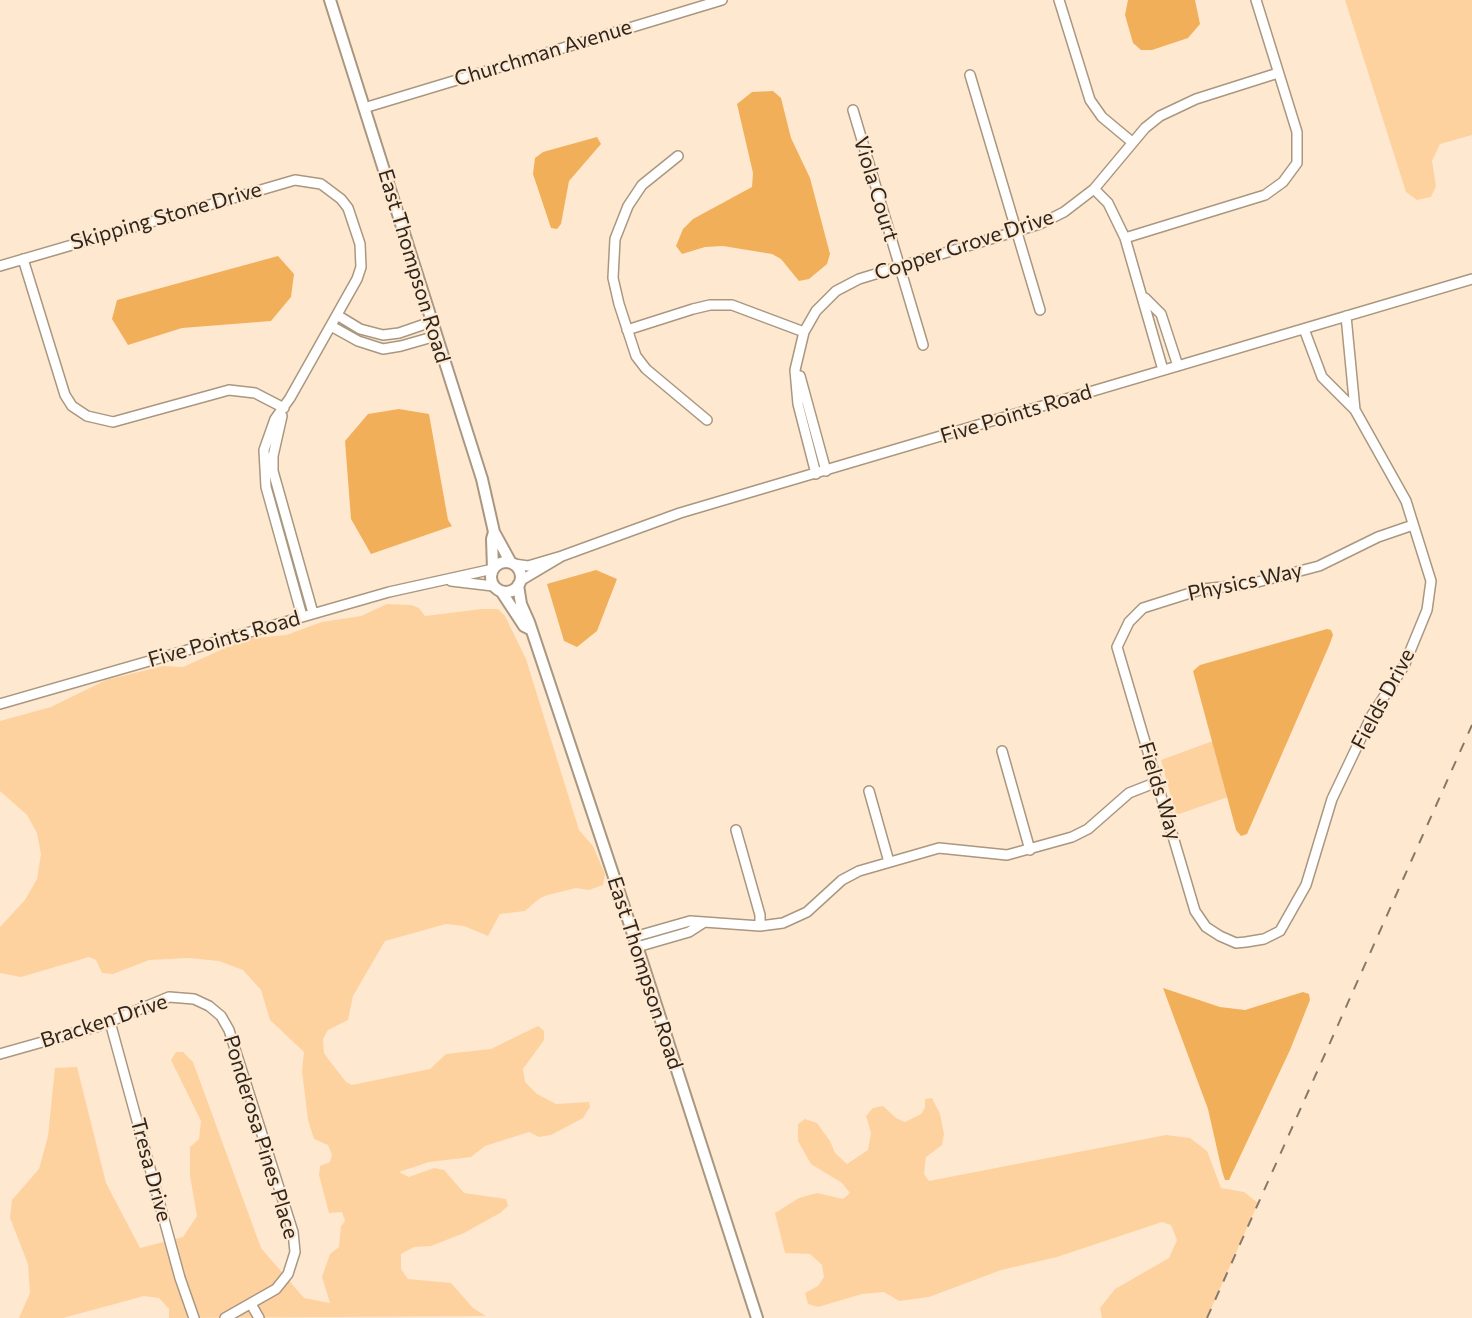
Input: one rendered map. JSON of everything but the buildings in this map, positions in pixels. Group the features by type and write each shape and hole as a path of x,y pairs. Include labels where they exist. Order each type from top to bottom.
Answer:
{"main road":[{"name":"East Thompson Road","path":"330,0 482,479 494,532 493,569"},
{"name":"East Thompson Road","path":"494,532 513,564"},
{"path":"504,562 513,564 520,572 519,583 511,591 497,589 491,576 493,569 504,562"},
{"name":"East Thompson Road","path":"519,583 530,629 636,942 757,1318"},
{"name":"East Thompson Road","path":"497,589 524,626 530,629"}],"street":[{"name":"Churchman Avenue","path":"364,108 722,0"},
{"path":"1059,0 1090,100 1101,117 1132,142"},
{"path":"1125,238 1265,195 1283,182 1297,163 1297,132 1256,0"},
{"name":"Copper Grove Drive","path":"816,474 798,404 795,370 804,332 816,311 836,291 859,279 1017,232 1064,212 1094,189 1132,142 1160,116 1196,99 1278,73"},
{"path":"970,75 1040,310"},
{"name":"Viola Court","path":"853,110 923,345"},
{"path":"678,156 642,185 625,213 615,240 613,278 636,356 646,369 707,420"},
{"name":"Skipping Stone Drive","path":"0,266 282,182 308,180 332,190 348,208 361,256 357,279 337,315"},
{"path":"1094,189 1108,203 1125,238 1144,296 1163,370"},
{"path":"23,259 64,395 72,406 87,416 113,422 229,390 255,393 284,408"},
{"name":"Five Points Road","path":"513,564 528,566 562,556 660,519 1472,279"},
{"path":"1144,296 1161,314 1178,366"},
{"path":"627,330 693,309 732,305 804,332"},
{"path":"302,616 266,487 264,450 270,428 284,408 337,315 370,333 389,335 431,322"},
{"name":"Fields Drive","path":"1346,316 1355,410"},
{"path":"331,326 365,344 391,349 436,336"},
{"name":"Fields Drive","path":"1220,936 1236,943 1264,939 1280,931 1306,885 1332,799 1372,715 1404,666 1427,610 1431,581 1406,501 1355,410 1322,377 1304,328"},
{"name":"Copper Grove Drive","path":"804,332 800,373 826,471"},
{"path":"365,344 370,333"},
{"path":"284,408 276,433 273,471 313,613"},
{"path":"81,425 87,416"},
{"name":"Physics Way","path":"1122,638 1129,622 1143,608 1203,588 1250,584 1319,566 1378,537 1413,525"},
{"path":"285,555 295,552"},
{"name":"Five Points Road","path":"519,583 562,556"},
{"name":"Five Points Road","path":"0,704 389,592 449,581 493,569"},
{"name":"Five Points Road","path":"449,581 497,589"},
{"name":"Fields Way","path":"1122,638 1117,647 1195,911 1206,927 1220,936"},
{"path":"1002,751 1030,850"},
{"path":"636,942 690,921 703,924 760,926 783,923 800,916 846,877 939,848 1000,855 1030,850 1080,834 1129,793 1157,782"},
{"path":"869,791 890,862"},
{"path":"736,830 760,915 760,926"},
{"name":"Bracken Drive","path":"0,1054 110,1022 169,997 187,997 207,1005"},
{"name":"Ponderosa Pines Place","path":"207,1005 221,1016 229,1030 293,1232 295,1252 287,1276 276,1289 251,1304"},
{"name":"Tresa Drive","path":"110,1022 180,1278 194,1318"},
{"path":"225,1318 251,1304 259,1318"}],"shaded area":[{"path":"1128,0 1195,0 1200,24 1188,38 1152,50 1141,50 1133,43 1125,15"},
{"path":"1345,0 1472,0 1472,135 1440,144 1432,161 1436,186 1431,197 1417,200 1406,192"},
{"path":"773,91 781,98 791,138 810,178 830,254 827,264 809,279 799,281 781,259 772,254 723,246 705,247 682,254 676,246 683,229 693,219 752,187 753,173 737,104 752,92"},
{"path":"597,137 601,144 569,181 561,224 557,229 551,228 533,174 535,158 543,152"},
{"path":"278,256 294,274 291,297 271,321 182,328 128,345 112,319 117,300"},
{"path":"399,409 429,414 448,520 452,526 371,554 351,519 345,441 368,414"},
{"path":"596,570 617,579 597,631 577,647 564,641 547,584"},
{"path":"387,604 411,605 419,608 425,616 498,609 505,616 526,659 579,830 593,846 605,874 603,885 589,890 576,888 548,895 540,898 525,911 500,914 488,936 464,926 446,924 385,941 353,996 348,1020 328,1030 323,1039 324,1053 346,1082 352,1085 430,1069 446,1054 491,1049 538,1026 544,1031 544,1040 523,1069 525,1082 537,1094 556,1104 589,1102 590,1107 583,1118 551,1135 539,1137 529,1132 485,1146 471,1157 429,1162 399,1172 409,1177 434,1168 444,1170 464,1193 506,1199 508,1206 500,1213 464,1233 431,1246 414,1247 401,1254 401,1269 408,1279 451,1283 473,1308 486,1316 169,1318 169,1309 159,1298 144,1296 63,1318 19,1318 30,1293 28,1264 10,1218 12,1200 39,1169 48,1136 55,1068 77,1067 106,1183 140,1248 183,1237 197,1216 190,1176 190,1147 199,1139 201,1121 171,1060 176,1052 183,1052 193,1062 261,1248 304,1298 330,1303 322,1277 330,1254 339,1247 341,1226 345,1221 342,1212 329,1213 319,1175 320,1166 330,1162 332,1155 328,1145 314,1139 308,1120 302,1071 304,1052 270,1020 261,990 243,970 219,961 189,958 149,960 113,974 102,973 96,960 89,957 21,977 0,973 0,927 25,900 37,879 41,854 37,833 27,815 0,791 0,721 51,707 106,680 163,666 183,667 245,639 286,635 322,622 361,616"},
{"path":"1327,629 1331,630 1333,635 1329,646 1247,834 1241,836 1236,830 1193,671 1200,665"},
{"path":"1213,741 1228,797 1176,815 1161,760"},
{"path":"1163,988 1220,1007 1245,1010 1303,992 1309,994 1310,1000 1290,1050 1229,1180 1225,1180 1208,1109"},
{"path":"932,1098 940,1114 944,1134 942,1145 926,1157 924,1174 929,1181 1166,1135 1190,1138 1207,1151 1221,1188 1244,1192 1258,1203 1207,1318 1102,1318 1100,1308 1115,1289 1169,1258 1177,1240 1171,1225 1162,1222 1057,1257 1001,1270 929,1297 899,1301 884,1292 862,1294 818,1307 808,1304 805,1293 818,1286 824,1277 822,1265 810,1254 785,1253 775,1213 799,1198 817,1193 843,1199 850,1193 842,1183 811,1164 798,1141 798,1124 805,1119 817,1123 830,1141 835,1153 847,1164 868,1150 871,1133 866,1116 873,1108 883,1106 896,1118 905,1122 921,1114 925,1108 925,1099"}],"railway":[{"path":"1207,1318 1472,725"}]}
